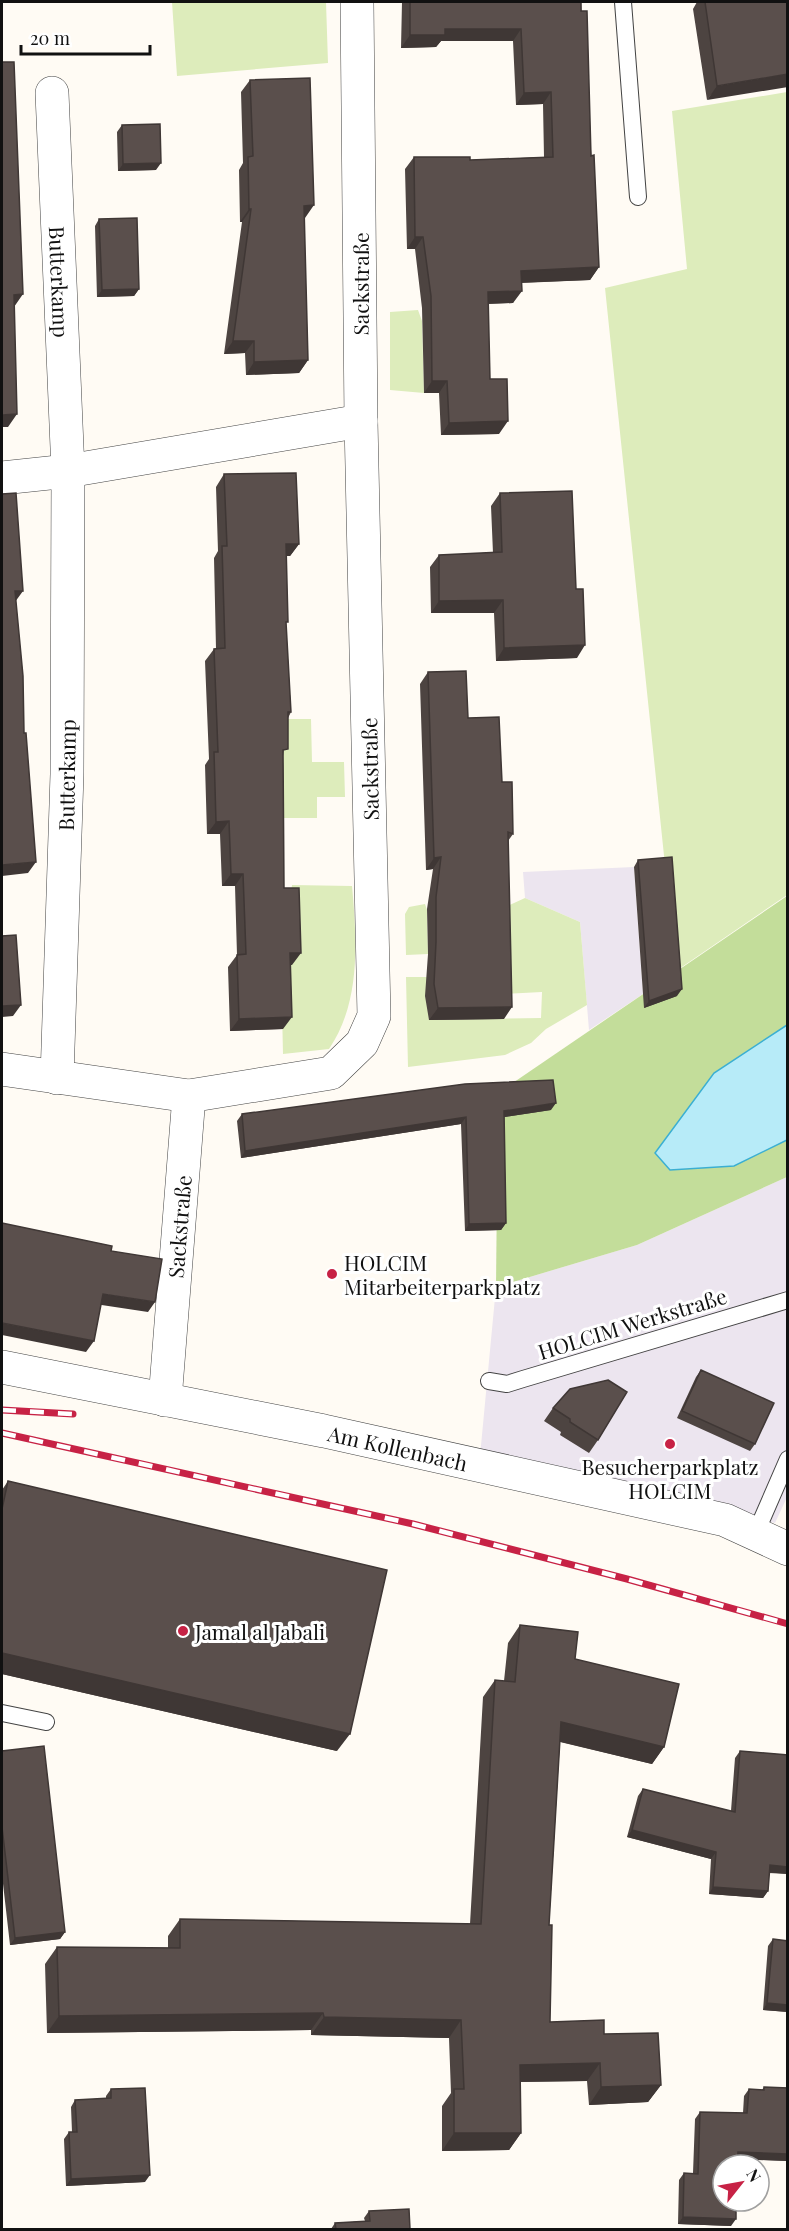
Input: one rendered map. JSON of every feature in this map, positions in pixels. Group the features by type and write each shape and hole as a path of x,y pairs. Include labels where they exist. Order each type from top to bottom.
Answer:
{"street":[{"name":"Sackstraße","path":"165,1400 189,1096 331,1073 362,1043 374,1016 361,421 357,2"},
{"name":"Butterkamp","path":"52,93 68,471 67,774 57,1078"},
{"path":"2,478 68,471 361,421"},
{"path":"2,1069 189,1096"},
{"name":"Am Kollenbach","path":"2,1367 324,1431 725,1520 788,1549"}],"lane":[{"path":"623,2 638,197"},
{"name":"HOLCIM Werkstraße","path":"489,1381 507,1384 515,1382 788,1300"},
{"path":"756,1535 788,1459"},
{"path":"2,1713 46,1722"}],"shaded area":[{"path":"634,867 643,994 589,1030 580,922 525,898 523,872"},
{"path":"787,1177 788,1495 775,1523 480,1456 496,1287 637,1245"}],"green space":[{"path":"172,2 326,2 328,63 177,76"},
{"path":"787,92 787,895 676,971 605,288 687,269 672,111"},
{"path":"418,310 422,321 424,393 390,390 390,312"},
{"path":"283,719 311,719 312,762 344,762 345,797 317,797 317,818 275,818"},
{"path":"292,885 352,886 355,928 354,970 347,1011 329,1049 283,1054 281,965"},
{"path":"787,896 787,1177 637,1245 496,1287 498,1093"},
{"path":"525,898 580,922 587,1005 546,1029 531,1043 505,1055 408,1067 406,977 428,977 430,1020 541,1018 542,992 503,994 501,909"},
{"path":"425,904 428,954 406,955 405,914 409,907"}],"water":[{"path":"787,1025 787,1140 734,1166 670,1170 655,1153 714,1073"}],"building":[{"path":"410,2 581,2 581,11 587,11 591,156 594,155 599,267 521,271 522,291 488,292 490,379 507,379 508,421 449,423 447,381 432,381 431,296 423,237 415,237 414,157 470,157 470,160 553,157 551,92 524,93 521,29 445,29 445,35 410,35"},
{"path":"705,2 788,2 788,74 717,86"},
{"path":"2,62 14,62 23,294 14,295 17,414 2,415"},
{"path":"310,78 314,205 304,206 308,360 254,362 254,341 233,341 251,209 249,209 248,157 253,156 250,80"},
{"path":"160,124 161,163 123,164 122,125"},
{"path":"137,218 139,289 102,290 99,219"},
{"path":"296,473 299,544 286,544 288,622 286,622 291,712 288,712 288,749 283,750 284,888 299,888 301,953 290,953 292,1017 239,1019 237,955 246,954 243,874 231,874 229,821 216,822 214,752 218,752 214,649 225,648 222,546 227,546 224,474"},
{"path":"572,491 576,589 583,589 585,645 504,648 503,600 439,601 439,555 502,552 500,493"},
{"path":"16,493 23,591 15,591 23,676 24,733 26,733 36,862 2,865 2,494"},
{"path":"466,671 468,718 499,717 502,782 512,782 513,834 508,832 512,1007 438,1008 434,984 436,897 441,857 434,858 428,672"},
{"path":"672,857 682,989 649,1001 638,860"},
{"path":"16,935 21,1005 2,1006 2,936"},
{"path":"553,1080 556,1103 504,1111 506,1223 469,1224 466,1117 245,1151 242,1114 465,1084"},
{"path":"2,1223 112,1246 111,1251 162,1259 155,1302 103,1294 94,1341 2,1323"},
{"path":"701,1370 774,1403 755,1444 682,1411"},
{"path":"608,1380 627,1392 598,1440 553,1408 570,1389"},
{"name":"Jamal al Jabali","path":"8,1481 387,1570 350,1734 2,1653 2,1509"},
{"path":"520,1625 578,1632 575,1659 679,1684 664,1747 561,1722 549,1925 552,1925 550,2022 604,2020 604,2034 658,2033 661,2085 601,2087 600,2063 520,2065 521,2133 454,2133 454,2089 464,2089 461,2020 324,2017 323,2013 59,2016 57,1947 180,1948 180,1919 481,1924 495,1680 515,1682"},
{"path":"44,1746 65,1932 15,1938 2,1827 2,1751"},
{"path":"740,1751 788,1755 788,1867 770,1865 768,1891 713,1887 716,1852 632,1830 643,1789 735,1812"},
{"path":"773,1939 788,1941 788,2005 767,2003"},
{"path":"764,2087 788,2088 788,2154 711,2153 711,2213 736,2213 736,2219 683,2217 684,2173 698,2174 700,2112 747,2113 749,2089 764,2090"},
{"path":"145,2088 150,2175 71,2179 69,2132 77,2132 75,2100 111,2098 111,2089"},
{"path":"409,2209 410,2229 336,2229 335,2223 370,2221 369,2211"}],"railway":[{"path":"2,1410 73,1414"},
{"path":"2,1433 413,1524 627,1579 788,1624"}],"place":[{"name":"HOLCIM Mitarbeiterparkplatz","path":"332,1274"},
{"name":"Besucherparkplatz HOLCIM","path":"670,1444"},
{"name":"Jamal al Jabali","path":"183,1631"}]}
